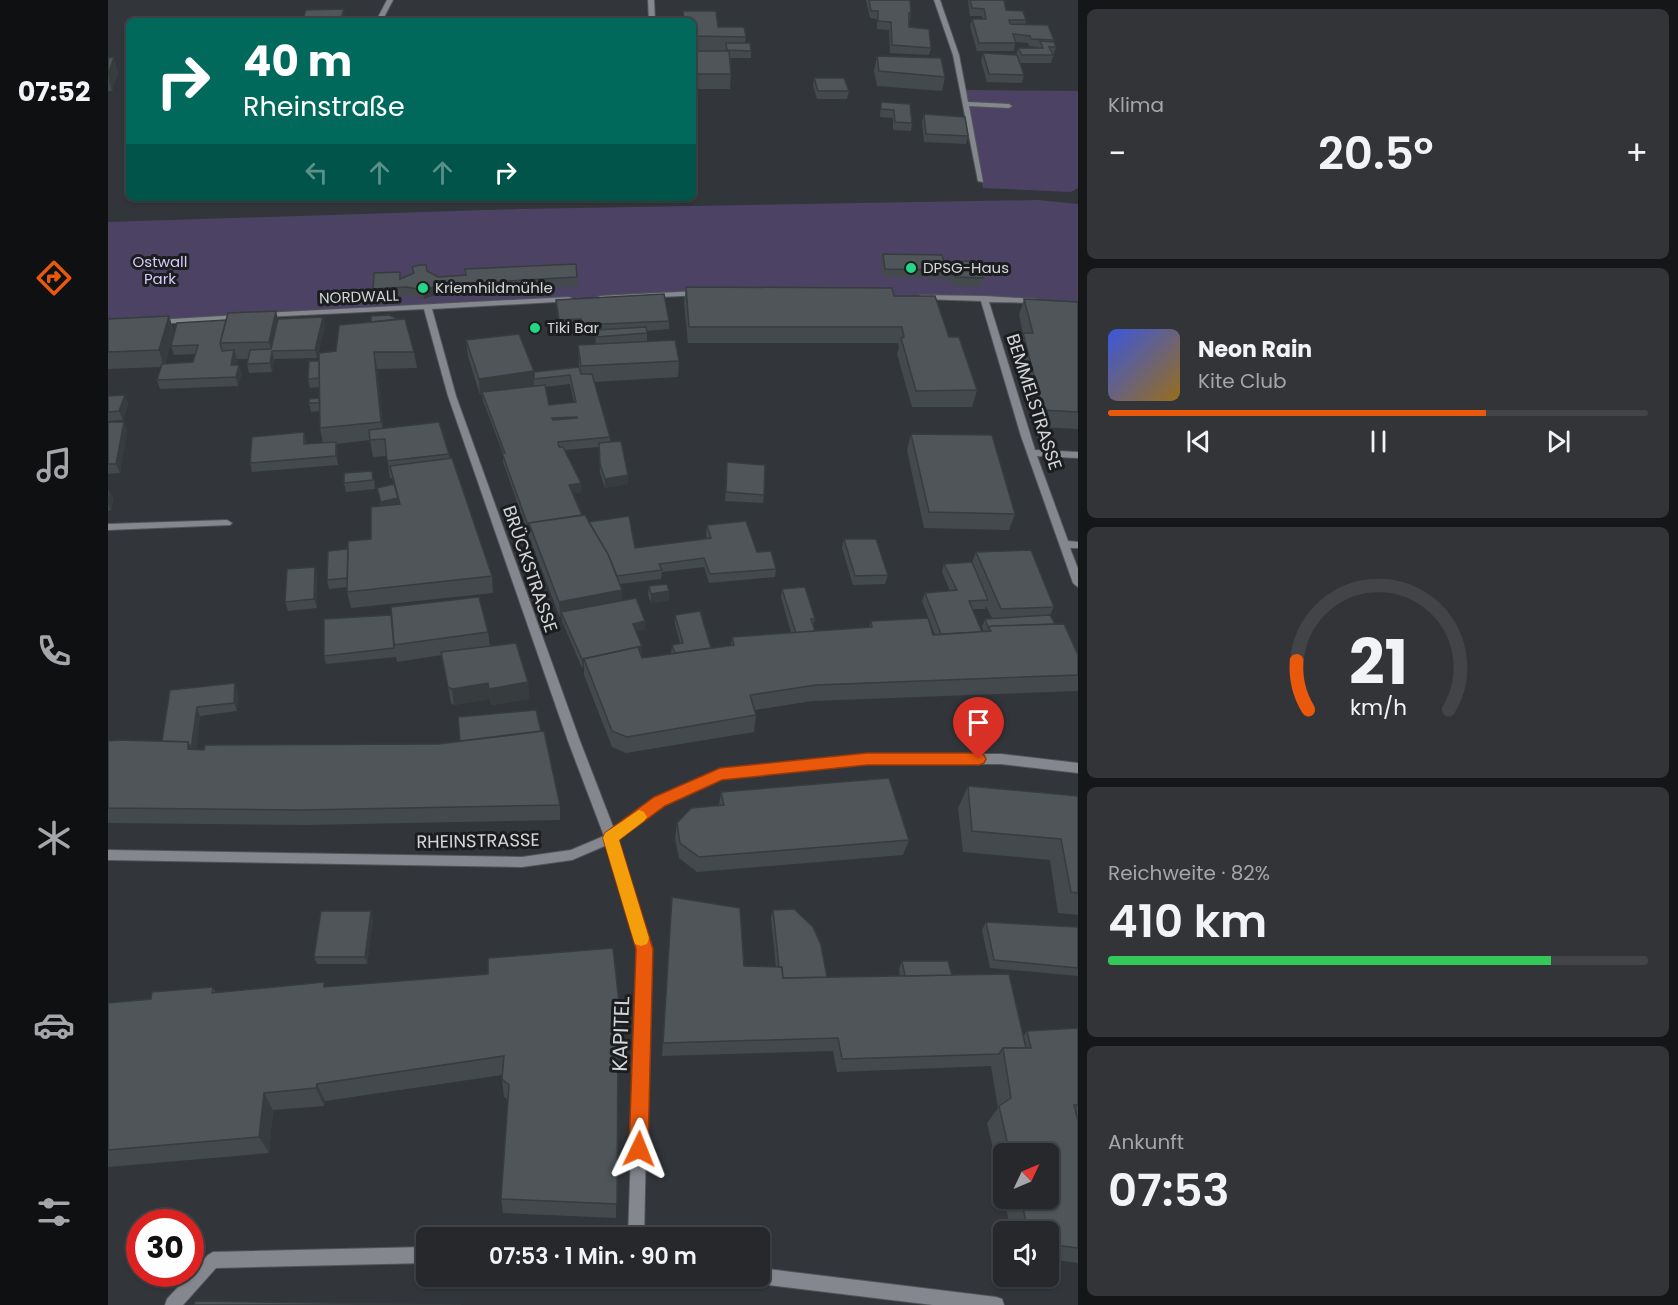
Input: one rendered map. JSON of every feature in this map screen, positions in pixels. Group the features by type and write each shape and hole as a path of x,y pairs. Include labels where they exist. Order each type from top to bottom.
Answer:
{"street":[{"path":"381,18 390,0"},
{"path":"651,0 652,18"},
{"path":"937,0 956,55 981,181"},
{"path":"967,104 1009,106"},
{"path":"593,298 711,293"},
{"path":"913,297 1043,301"},
{"name":"BEMMELSTRASSE","path":"984,298 1032,453 1078,583"},
{"name":"NORDWALL","path":"256,316 581,299"},
{"name":"BRÜCKSTRASSE","path":"428,308 452,396 570,730 611,838"},
{"path":"149,322 244,316"},
{"path":"1032,453 1078,455"},
{"path":"108,527 227,523"},
{"path":"1063,544 1078,545"},
{"name":"RHEINSTRASSE","path":"108,855 522,862 573,855 611,838 659,802 720,774 867,759 1001,759 1078,768"},
{"name":"KAPITEL","path":"611,838 644,949 636,1227"},
{"path":"173,1305 213,1260 416,1255"},
{"path":"770,1277 996,1305"}],"green space":[{"path":"964,90 1078,91 1078,188 1071,192 983,188"},
{"name":"Ostwall Park","path":"1038,200 1078,204 1078,303 687,292 108,324 108,222 520,209"}],"building":[{"path":"869,0 910,0 909,27 929,29 931,48 892,45 891,22 878,21 878,11 871,11"},
{"path":"970,0 1004,0 1006,10 1023,11 1026,20 1009,20 1010,24 1048,25 1054,40 1031,39 1030,36 1013,34 1016,43 979,43 972,19 986,19 984,9 972,8"},
{"path":"344,9 341,18 303,18 306,10"},
{"path":"683,11 716,11 718,27 744,27 746,37 696,36 696,18 684,18"},
{"path":"1040,41 1054,42 1056,47 1049,47 1053,55 1022,55 1018,48 1043,48"},
{"path":"726,43 750,43 751,51 727,50"},
{"path":"696,51 729,51 731,74 696,74"},
{"path":"983,53 1017,55 1024,75 989,74"},
{"path":"877,56 941,58 945,77 879,71"},
{"path":"114,57 108,75 108,58"},
{"path":"814,78 844,78 849,91 818,91"},
{"path":"881,102 910,104 912,123 895,122 894,110 881,109"},
{"path":"924,114 965,117 968,136 926,134"},
{"path":"883,254 942,255 944,263 968,261 980,267 983,278 956,277 950,270 885,269"},
{"path":"576,264 577,277 440,285 423,290 407,287 373,289 374,273 400,272 400,279 414,273 412,267 419,265 426,265 427,271 438,277 466,275 465,269"},
{"path":"686,287 892,288 894,296 935,296 949,337 959,337 977,390 916,391 901,338 904,337 902,327 689,327"},
{"path":"664,294 669,321 582,325 581,319 559,320 556,300"},
{"path":"1024,299 1078,302 1078,412 1043,410 1023,333 1033,333"},
{"path":"276,311 269,342 220,343 228,313"},
{"path":"389,315 398,319 371,322 371,316"},
{"path":"169,316 159,350 108,352 108,319"},
{"path":"323,317 315,350 272,351 270,363 247,364 250,350 271,349 278,319"},
{"path":"405,319 414,352 374,352 381,422 320,428 319,353 336,351 339,325"},
{"path":"226,320 220,343 222,351 234,350 231,365 239,365 236,377 157,380 162,364 193,362 198,345 171,346 177,323"},
{"path":"646,327 647,333 596,337 595,330"},
{"path":"519,334 534,371 479,379 466,340"},
{"path":"675,340 679,361 581,366 578,345"},
{"path":"309,361 319,361 319,378 308,379"},
{"path":"579,367 581,374 592,374 610,437 558,442 559,447 563,447 581,483 569,485 582,515 529,523 530,531 502,453 505,453 482,392 545,385 549,405 576,402 570,375 534,379 534,372","holes":["577,417 553,420 552,418"]},
{"path":"125,395 119,411 108,412 108,396"},
{"path":"319,398 319,403 309,403 309,399"},
{"path":"108,422 124,422 116,464 108,464"},
{"path":"439,422 449,454 387,461 385,439 370,440 369,430"},
{"path":"304,432 304,444 336,442 336,456 250,463 252,437"},
{"path":"911,434 992,435 1015,514 929,512"},
{"path":"621,441 628,475 605,479 600,464 599,443"},
{"path":"452,458 492,576 347,592 348,541 371,539 371,507 400,504 390,466"},
{"path":"727,462 765,465 764,495 726,492"},
{"path":"372,471 373,480 344,483 344,473"},
{"path":"394,484 398,498 381,502 377,488"},
{"path":"585,515 608,554 622,590 559,602 529,523"},
{"path":"629,516 635,548 711,538 707,525 746,521 757,552 771,551 776,569 710,574 704,558 659,564 662,570 617,576 608,554 589,522"},
{"path":"844,539 876,539 888,575 855,576"},
{"path":"348,549 347,578 327,580 328,551"},
{"path":"1031,550 1054,607 1001,609 976,552"},
{"path":"972,562 988,600 969,601 982,632 941,634 925,593 957,590 944,564"},
{"path":"315,567 314,599 285,602 287,569"},
{"path":"667,584 669,591 651,594 649,586"},
{"path":"805,587 815,619 811,619 815,631 796,633 782,589"},
{"path":"479,597 488,632 394,645 391,607"},
{"path":"636,598 645,621 633,624 642,646 582,659 561,612"},
{"path":"700,611 711,648 675,653 672,645 683,643 675,615"},
{"path":"391,615 394,648 324,656 324,619"},
{"path":"1050,615 1055,624 988,627 985,619"},
{"path":"928,618 933,635 991,631 988,627 992,626 1064,624 1078,655 1078,675 816,685 750,695 756,715 627,737 612,731 584,659 638,647 642,658 734,645 732,637 872,627 871,621"},
{"path":"516,643 528,682 489,689 488,683 452,689 448,687 441,652"},
{"path":"235,683 234,703 197,707 191,749 188,742 162,741 170,690"},
{"path":"536,710 541,731 460,741 458,717"},
{"path":"544,731 560,805 301,810 108,808 108,741 188,742 188,749 204,750 205,745 438,744"},
{"path":"889,778 909,840 699,857 680,843 677,823 691,808 724,805 721,792"},
{"path":"968,786 1078,796 1078,893 1071,892 1061,839 972,831"},
{"path":"672,897 740,908 744,966 782,967 783,978 1009,974 1026,1048 1003,1048 999,1054 842,1059 838,1038 663,1043"},
{"path":"794,909 813,927 821,945 827,977 783,978 782,967 779,967 773,910"},
{"path":"321,911 371,911 365,957 314,957"},
{"path":"986,922 1078,927 1078,968 994,960"},
{"path":"613,948 623,1039 618,1039 617,1204 501,1199 509,1085 502,1079 504,1056 317,1084 316,1088 264,1093 259,1137 108,1150 108,1003 151,999 152,992 213,987 212,993 324,982 324,987 488,974 488,958"},
{"path":"902,961 948,961 952,975 905,976"},
{"path":"1078,1028 1078,1105 1074,1105 1078,1121 1078,1248 1059,1245 1059,1221 1026,1221 1023,1209 1059,1209 1059,1143 1007,1143 999,1106 1011,1098 1003,1048 1031,1048 1027,1031"},
{"path":"195,1301 461,1305 194,1305"}],"slow traffic":[{"path":"639,817 611,838 641,938"}],"place":[{"name":"DPSG-Haus","path":"911,268"},
{"name":"Kriemhildmühle","path":"423,288"},
{"name":"Tiki Bar","path":"535,328"}],"route":[{"path":"639,1149 644,949 611,838 659,802 720,774 867,759 979,759"}]}
